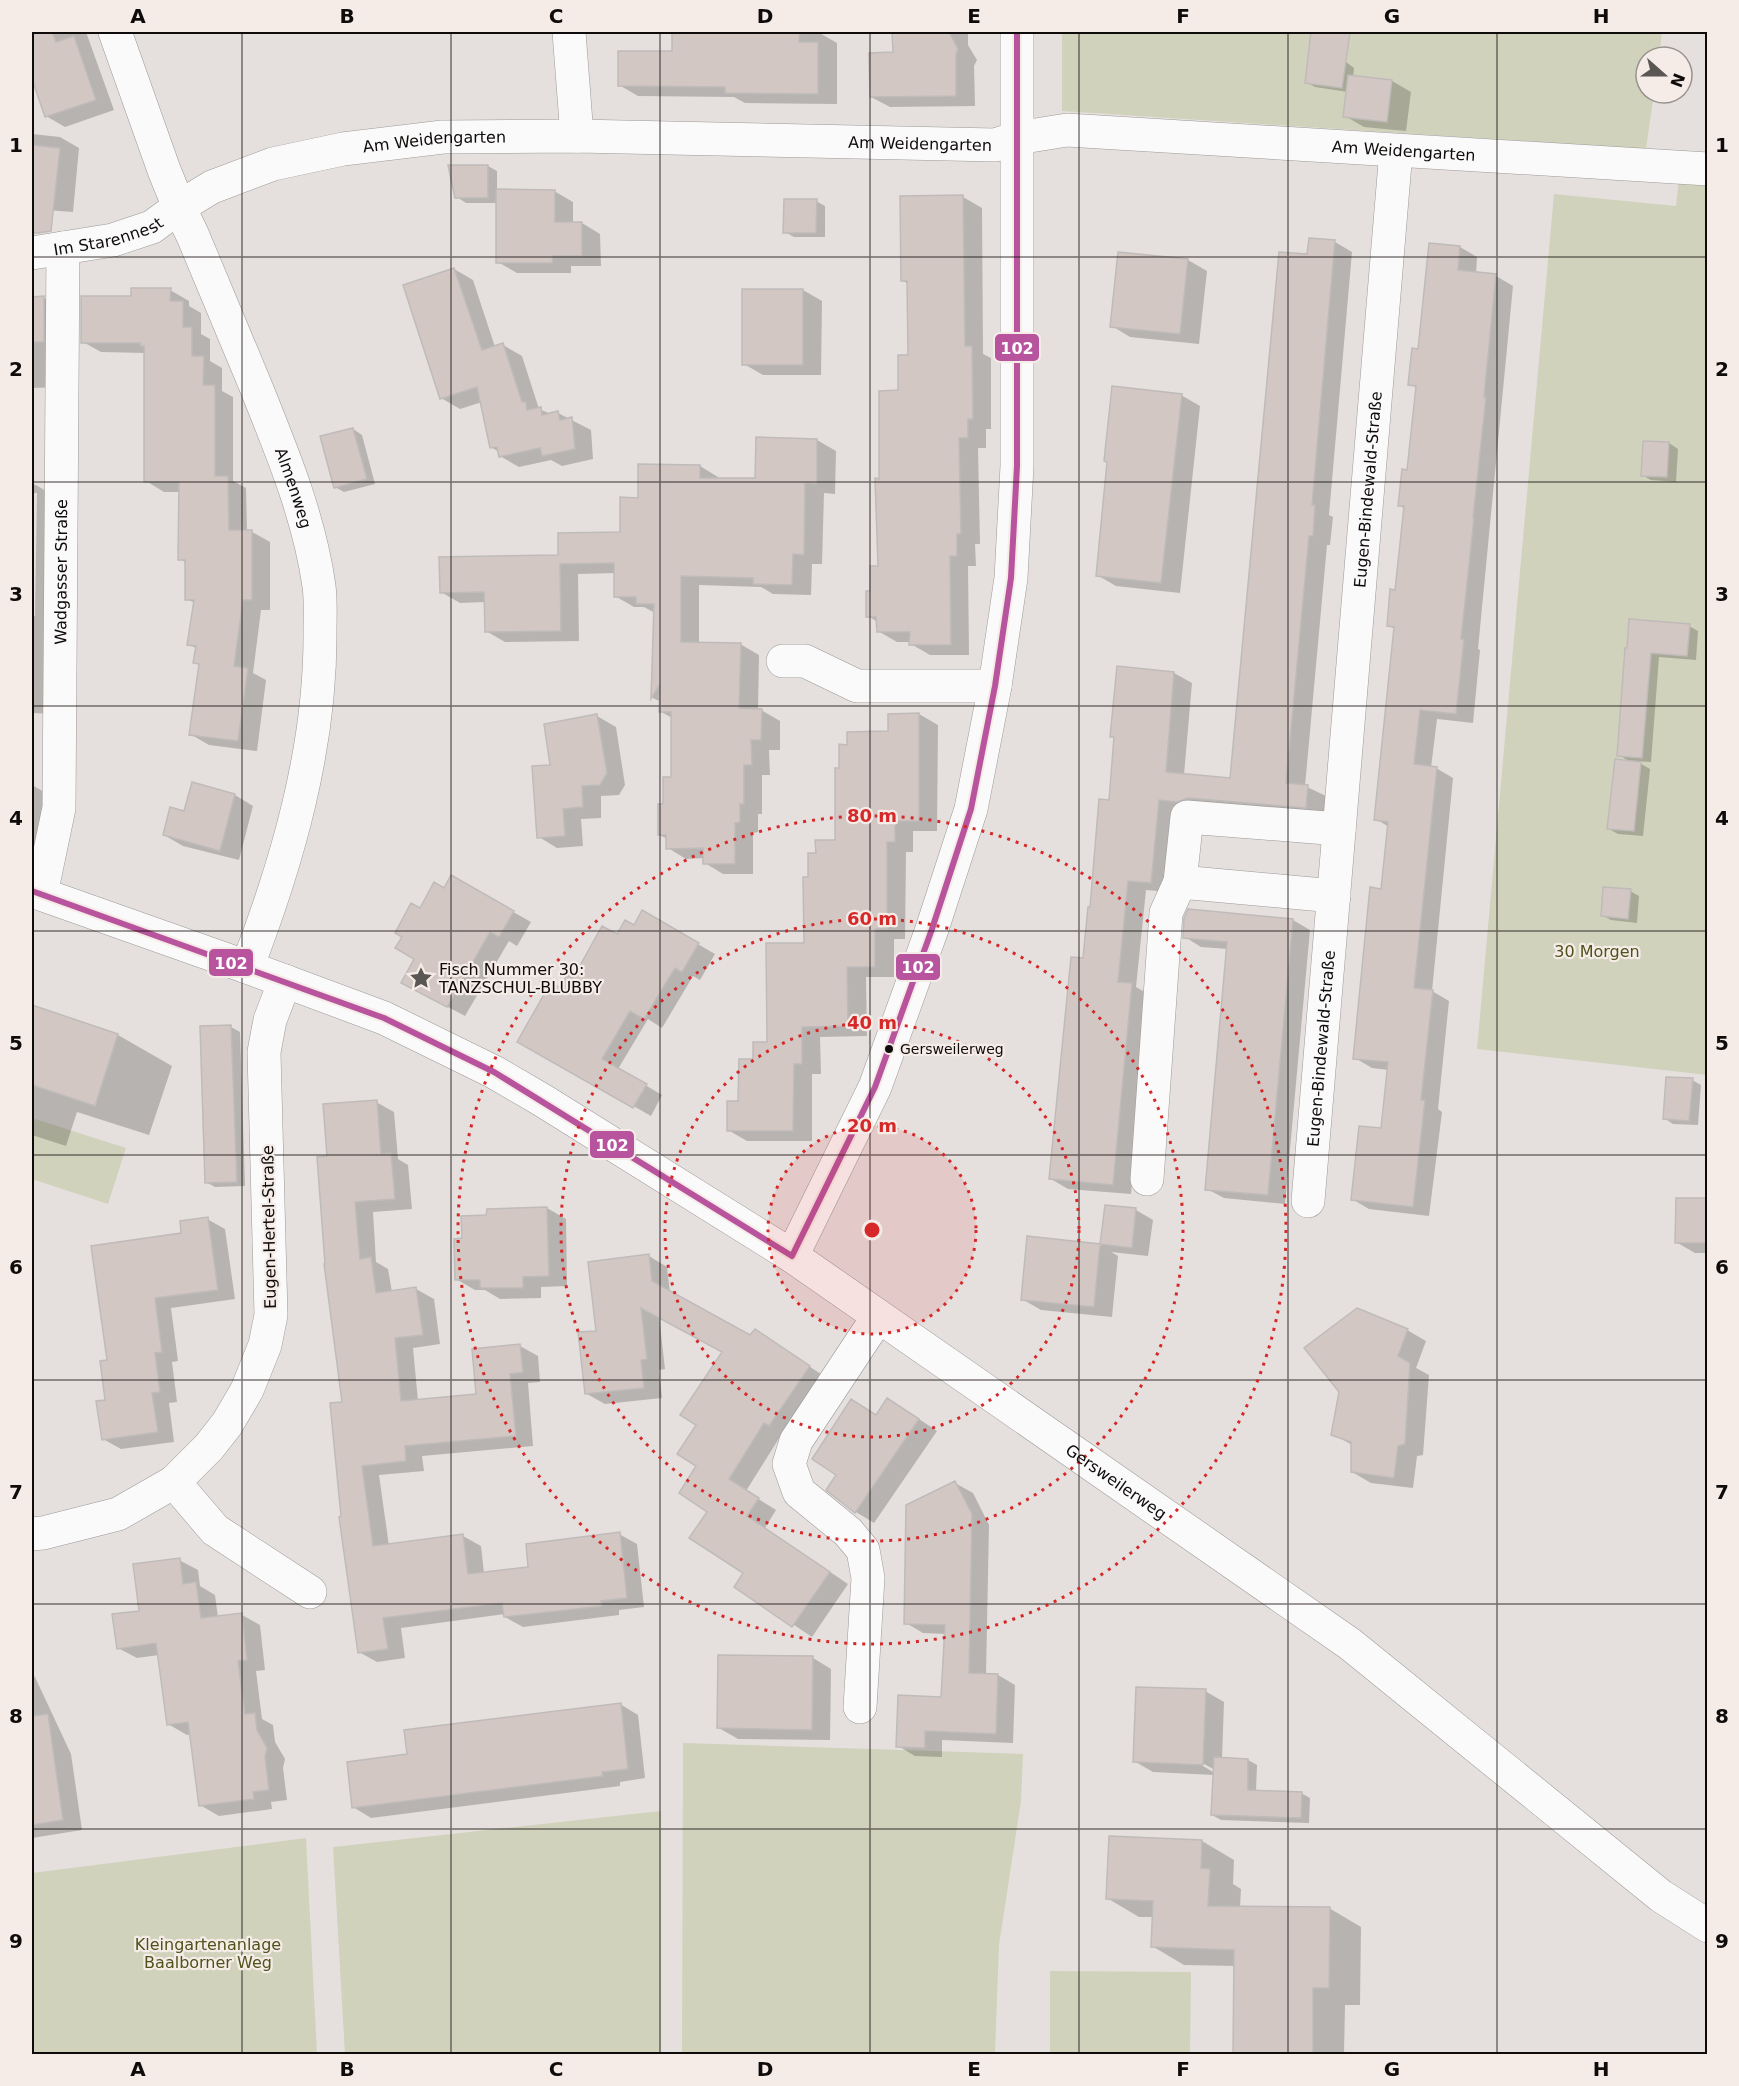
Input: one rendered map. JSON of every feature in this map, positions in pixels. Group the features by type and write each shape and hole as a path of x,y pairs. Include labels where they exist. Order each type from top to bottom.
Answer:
{"street":[{"name":"Almenweg","path":"115,32 179,207 194,236 291,471 305,520 319,587 320,658 314,724 287,847 247,967"},
{"path":"569,32 577,136"},
{"path":"792,1256 875,1087 929,939 971,809 995,686 1011,578 1017,466 1017,32"},
{"name":"Am Weidengarten","path":"179,207 212,187 273,164 343,149 443,137 577,136 995,146 1017,138 1067,130 1707,169"},
{"name":"Eugen-Bindewald-Straße","path":"1308,1201 1396,151"},
{"name":"Im Starennest","path":"47,250 123,237 152,226 179,207"},
{"name":"Wadgasser Straße","path":"36,893 58,808 47,250"},
{"path":"783,661 805,661 857,686 995,686"},
{"path":"1147,1179 1166,913 1180,882 1187,817 1340,829"},
{"path":"1180,882 1334,896"},
{"name":"Gersweilerweg","path":"36,893 384,1018 494,1072 792,1256 1316,1619 1396,1680 1661,1896 1707,1926"},
{"name":"Eugen-Hertel-Straße","path":"32,1534 118,1514 174,1482 209,1447 227,1424 247,1390 265,1345 270,1315 264,1052 270,1020 285,981"},
{"path":"860,1707 868,1578 863,1550 848,1532 799,1492 789,1464 796,1440 878,1317"},
{"path":"174,1482 215,1530 310,1592"}],"green space":[{"path":"1062,32 1662,32 1660,45 1634,45 1634,105 1652,105 1646,149 1062,111"},
{"name":"30 Morgen","path":"1679,178 1707,181 1707,1075 1477,1049 1554,194 1676,206"},
{"path":"35,1119 126,1148 108,1204 32,1179 32,1129"},
{"path":"683,1743 1023,1754 1021,1801 999,1945 995,2054 682,2054"},
{"path":"661,1811 661,2054 345,2054 333,1847"},
{"name":"Kleingartenanlage Baalborner Weg","path":"306,1838 317,2054 32,2054 32,1873"},
{"path":"1050,1971 1191,1972 1190,2054 1050,2054"}],"building":[{"path":"32,32 52,32 56,42 74,36 96,100 45,117 32,79"},
{"path":"672,32 800,32 799,42 818,42 818,94 725,93 725,87 618,86 618,51 672,51"},
{"path":"892,32 949,32 958,49 956,96 870,97 869,53 893,52"},
{"path":"1311,32 1350,32 1342,88 1305,83"},
{"path":"1348,75 1392,80 1387,122 1343,117"},
{"path":"32,145 60,148 51,231 38,233 32,233"},
{"path":"448,165 488,165 488,198 455,198"},
{"path":"496,189 555,190 555,222 582,222 582,256 553,256 552,263 496,263"},
{"path":"963,195 965,346 972,346 973,419 968,419 968,438 959,438 961,534 957,534 957,556 950,556 951,645 909,645 910,632 877,632 876,617 866,617 866,591 870,591 870,566 878,566 875,478 879,479 879,391 898,390 898,355 908,355 907,281 901,281 900,196"},
{"path":"784,199 817,199 816,233 783,233"},
{"path":"1309,238 1335,240 1312,505 1315,505 1313,536 1309,536 1286,783 1308,785 1306,808 1188,798 1177,802 1159,800 1151,883 1128,881 1118,982 1132,983 1113,1185 1049,1179 1071,957 1083,958 1088,907 1090,907 1099,799 1109,800 1114,737 1110,737 1117,666 1174,672 1166,772 1230,778 1279,252 1307,254"},
{"path":"1429,243 1460,246 1458,270 1496,274 1461,639 1464,639 1456,714 1420,710 1414,764 1437,767 1414,988 1433,990 1421,1100 1425,1100 1413,1207 1351,1200 1359,1126 1381,1128 1388,1062 1353,1059 1370,887 1381,889 1388,822 1374,820 1394,627 1387,626 1390,589 1395,590 1404,506 1398,506 1402,469 1407,470 1416,386 1408,385 1410,366 1412,348 1418,349"},
{"path":"1118,252 1188,259 1180,334 1110,327"},
{"path":"454,268 482,350 503,343 522,402 526,402 527,410 541,407 542,415 558,411 560,420 572,417 575,449 542,456 540,448 499,457 497,447 490,448 477,387 440,399 403,285"},
{"path":"131,288 171,288 170,301 183,301 183,327 192,327 192,356 204,356 203,385 215,385 215,476 228,476 229,530 252,530 252,600 243,600 234,666 248,668 238,741 189,735 199,664 193,663 196,646 187,645 194,600 185,600 185,560 178,560 179,482 144,482 144,346 140,346 140,343 81,343 81,296 131,296"},
{"path":"742,289 803,289 803,365 742,365"},
{"path":"44,296 44,342 32,342 32,297"},
{"path":"1112,386 1182,394 1161,583 1096,576"},
{"path":"353,428 367,479 334,488 320,436"},
{"path":"756,437 817,439 817,484 805,483 804,555 793,554 792,585 753,584 753,578 681,576 681,642 741,643 739,708 762,709 761,740 751,740 752,765 744,765 744,804 740,804 740,822 735,823 735,864 703,864 703,848 666,849 666,835 658,835 658,804 663,804 663,777 671,777 671,712 659,712 660,684 651,699 654,604 636,604 636,597 614,597 614,563 560,564 561,631 485,632 484,592 440,593 439,557 558,555 558,533 620,532 620,497 638,498 638,464 700,465 700,478 755,478"},
{"path":"1643,441 1669,442 1667,477 1641,476"},
{"path":"1629,619 1690,624 1687,656 1651,653 1642,758 1617,756"},
{"path":"919,713 919,821 895,821 895,842 887,842 887,929 875,929 875,967 847,967 848,1026 802,1027 802,1064 794,1064 793,1131 727,1131 727,1101 738,1101 739,1059 753,1059 753,1042 767,1042 766,943 804,943 803,877 808,877 808,853 816,853 815,840 835,840 835,768 839,768 839,744 847,745 847,732 888,731 888,714"},
{"path":"597,714 607,773 600,785 582,786 583,807 563,809 565,836 537,838 532,766 550,765 544,724"},
{"path":"1615,759 1641,762 1634,831 1607,829"},
{"path":"192,782 235,794 220,851 163,835 170,807 184,811"},
{"path":"451,875 514,911 499,937 490,932 447,1007 401,983 414,959 395,948 402,937 395,933 411,903 420,908 434,882 444,888"},
{"path":"1603,887 1631,889 1628,919 1601,916"},
{"path":"1188,909 1293,919 1268,1195 1205,1190 1227,942 1183,938 1184,918"},
{"path":"642,910 699,943 682,972 675,968 644,1019 630,1011 602,1059 647,1084 633,1108 517,1042 551,982 560,988 567,975 573,978 602,926 617,934 625,920 634,925"},
{"path":"32,1005 118,1034 95,1106 32,1085"},
{"path":"231,1025 237,1182 205,1183 200,1026"},
{"path":"1666,1077 1693,1078 1689,1121 1663,1119"},
{"path":"377,1100 381,1154 391,1153 395,1199 355,1202 360,1259 371,1257 376,1293 416,1287 423,1335 395,1338 401,1401 476,1394 472,1349 520,1344 523,1372 510,1374 516,1436 405,1446 406,1461 362,1466 373,1546 463,1534 468,1574 528,1567 526,1544 620,1532 627,1598 601,1601 602,1606 504,1617 502,1603 383,1618 388,1649 358,1653 339,1517 341,1516 330,1403 342,1402 324,1264 317,1157 327,1156 323,1104"},
{"path":"1676,1198 1706,1198 1706,1243 1675,1243"},
{"path":"1105,1205 1136,1208 1132,1248 1100,1244"},
{"path":"547,1207 549,1276 523,1277 523,1288 480,1288 480,1280 455,1280 454,1239 462,1238 461,1216 486,1215 487,1209"},
{"path":"208,1217 218,1290 155,1298 162,1352 155,1353 160,1392 152,1393 158,1432 102,1440 96,1401 105,1400 100,1361 107,1360 91,1246 181,1233 180,1221"},
{"path":"1027,1236 1100,1244 1094,1307 1021,1300"},
{"path":"649,1254 652,1281 750,1335 755,1329 810,1366 769,1426 764,1423 729,1479 759,1498 747,1516 830,1572 792,1627 734,1587 743,1573 689,1538 707,1512 679,1493 696,1466 677,1454 696,1425 680,1415 722,1352 641,1308 647,1359 641,1360 644,1388 585,1394 578,1332 596,1331 588,1262"},
{"path":"1357,1308 1408,1329 1398,1356 1410,1363 1405,1444 1398,1446 1394,1478 1351,1472 1351,1442 1331,1435 1339,1392 1304,1348"},
{"path":"887,1398 919,1419 855,1513 826,1490 836,1475 812,1459 851,1399 876,1415"},
{"path":"955,1481 972,1514 969,1673 998,1674 996,1734 925,1731 925,1748 896,1747 898,1695 941,1697 945,1625 904,1624 906,1505"},
{"path":"180,1558 183,1584 196,1582 201,1618 242,1613 247,1660 238,1661 245,1714 255,1713 257,1730 267,1748 265,1757 269,1790 253,1792 254,1799 199,1806 188,1722 167,1725 156,1643 117,1649 112,1614 139,1611 133,1564"},
{"path":"718,1655 813,1656 812,1730 717,1728"},
{"path":"1136,1687 1206,1689 1203,1765 1133,1762"},
{"path":"621,1703 628,1769 602,1772 603,1776 352,1808 347,1762 407,1754 404,1730"},
{"path":"48,1714 63,1820 32,1825 32,1716"},
{"path":"1214,1757 1248,1759 1248,1790 1302,1792 1301,1818 1211,1815"},
{"path":"1109,1836 1202,1840 1201,1868 1210,1869 1208,1906 1330,1907 1329,1988 1313,1988 1313,2055 1233,2055 1234,1950 1151,1947 1153,1901 1106,1899"}],"transit line":[{"name":"102","path":"792,1256 875,1087 932,929 971,809 995,686 1011,578 1017,466 1017,32"},
{"name":"102","path":"32,891 384,1018 494,1072 792,1256"}],"place":[{"name":"Fisch Nummer 30: TANZSCHUL-BLUBBY","path":"421,978"},
{"name":"Gersweilerweg","path":"889,1049"}]}
